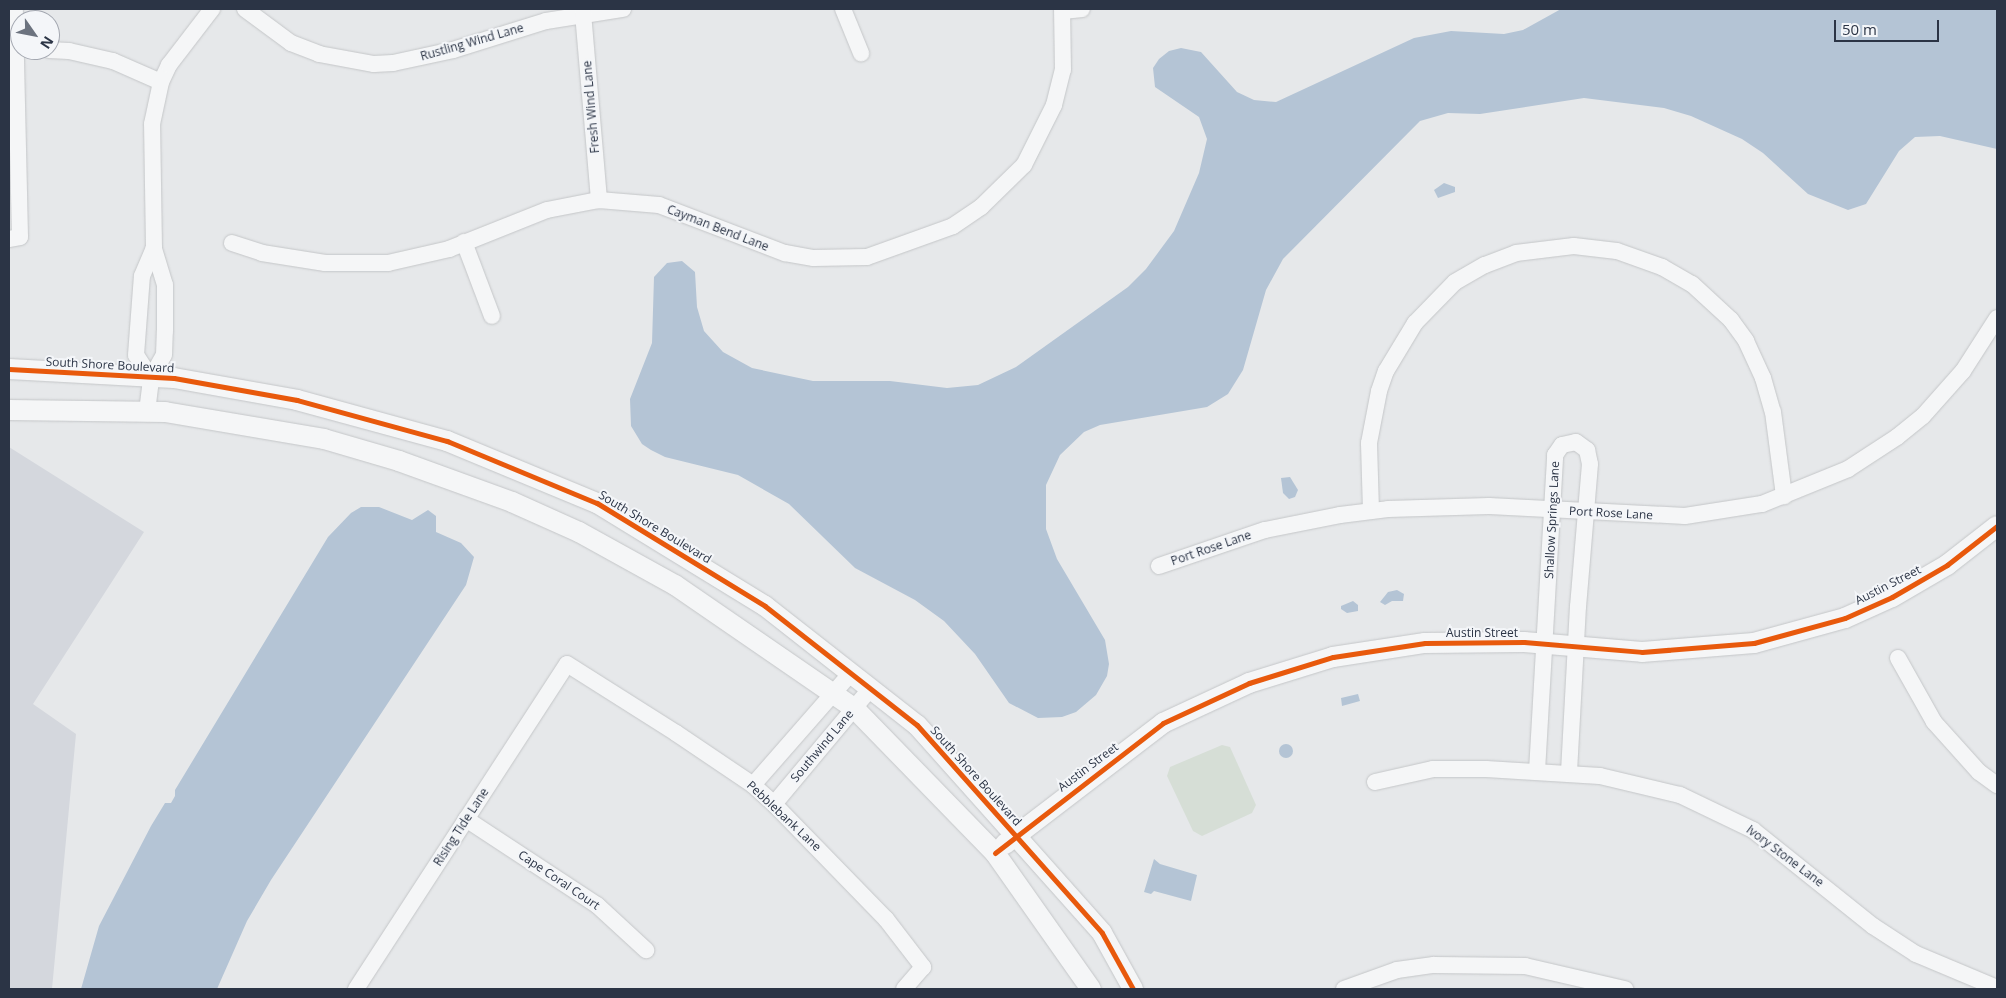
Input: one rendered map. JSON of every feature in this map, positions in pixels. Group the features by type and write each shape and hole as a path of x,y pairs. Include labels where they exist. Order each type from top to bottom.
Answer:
{"street":[{"path":"147,412 151,378 164,355 165,331 165,285 154,248 150,155 152,124 161,82 185,40 212,9"},
{"name":"Rustling Wind Lane","path":"245,9 292,43 319,54 374,64 393,63 453,50 492,36 583,13 623,9"},
{"path":"843,9 861,53"},
{"path":"1062,10 1082,9"},
{"name":"Cayman Bend Lane","path":"232,242 262,254 360,265 419,257 547,210 599,200 659,205 758,244 814,258 868,257 952,226 1003,188 1024,165 1039,139 1054,105 1063,70 1062,10"},
{"name":"Fresh Wind Lane","path":"583,13 599,200"},
{"path":"60,51 113,61 161,82"},
{"path":"14,238 18,60"},
{"path":"464,242 492,316"},
{"path":"1371,511 1369,451 1377,400 1386,371 1415,322 1455,282 1485,265 1516,253 1574,246 1617,250 1662,267 1698,288 1731,320 1746,341 1763,378 1773,412 1784,496"},
{"path":"151,378 136,354 142,276 154,248"},
{"name":"Port Rose Lane","path":"1159,566 1266,530 1371,511 1437,506 1684,516 1732,511 1784,496 1848,469 1903,432 1963,371 1997,318"},
{"name":"South Shore Boulevard","path":"9,370 174,378 297,400 447,441 588,499 765,606 917,725 1102,933 1133,989"},
{"path":"9,410 147,412 324,439 399,461 512,502 579,532 675,585 854,708 995,853 1091,989"},
{"name":"Shallow Springs Lane","path":"1537,771 1546,644 1555,456 1562,445 1576,442 1583,444 1589,456 1575,646 1569,774"},
{"name":"Austin Street","path":"995,853 1015,835 1163,723 1249,683 1333,657 1425,643 1546,644 1642,652 1700,649 1754,643 1798,633 1845,618 1892,597 1947,566 1997,526"},
{"path":"1898,658 1934,722 1979,772 1997,786"},
{"name":"Pebblebank Lane","path":"567,664 753,785 774,804 886,919 923,967 904,989"},
{"name":"Rising Tide Lane","path":"356,989 567,664"},
{"name":"Southwind Lane","path":"753,785 851,673"},
{"name":"Southwind Lane","path":"774,804 871,688"},
{"name":"Ivory Stone Lane","path":"1375,782 1433,769 1537,771 1647,785 1703,803 1768,841 1873,926 1916,954 1997,988"},
{"name":"Cape Coral Court","path":"466,819 597,905 646,950"},
{"path":"1344,989 1397,970 1434,965 1525,966 1625,989"}],"shaded area":[{"path":"9,447 144,532 33,704 76,734 52,989 9,989"},
{"path":"1222,745 1230,747 1256,805 1252,813 1202,836 1193,831 1167,776 1170,767"}],"water":[{"path":"1561,9 1997,9 1997,149 1940,136 1915,137 1899,151 1866,204 1848,210 1808,194 1763,153 1742,139 1691,116 1664,108 1584,98 1480,114 1448,113 1420,121 1283,259 1266,290 1243,370 1228,394 1207,407 1100,425 1084,432 1060,455 1046,485 1046,529 1057,559 1105,640 1109,664 1107,676 1096,695 1076,712 1062,717 1038,718 1009,703 975,654 944,621 915,600 855,568 789,504 738,475 665,457 642,444 631,426 630,399 652,343 654,277 667,263 682,261 695,272 697,307 704,331 723,352 752,368 813,381 890,381 947,388 978,385 1016,367 1128,287 1146,269 1174,231 1199,173 1207,139 1199,117 1155,87 1153,68 1159,59 1169,51 1181,48 1201,52 1237,92 1254,100 1276,102 1414,38 1451,31 1504,34 1523,30"},
{"path":"1444,183 1455,187 1455,192 1438,198 1434,190"},
{"path":"1290,477 1298,490 1295,497 1289,499 1283,493 1281,478"},
{"path":"361,507 379,507 412,520 428,510 436,516 436,532 461,543 474,557 466,585 271,880 247,921 217,989 81,989 99,926 151,826 165,803 171,803 175,796 175,790 328,537 351,513"},
{"path":"1397,590 1404,594 1403,601 1392,601 1385,605 1380,602 1388,592"},
{"path":"1353,601 1358,605 1358,611 1347,613 1341,609 1341,606"},
{"path":"1358,694 1360,701 1342,706 1341,698"},
{"path":"1286,744 1291,746 1293,751 1291,756 1286,758 1281,756 1279,751 1281,746"},
{"path":"1154,859 1160,864 1197,875 1191,901 1154,891 1151,894 1144,892"}],"cycle path":[{"path":"9,369 174,378 297,400 447,441 597,503 765,606 917,725 1102,933 1133,989"},
{"path":"995,853 1163,723 1249,683 1333,657 1425,643 1524,642 1642,652 1754,643 1845,618 1892,597 1947,565 1997,526"}]}
